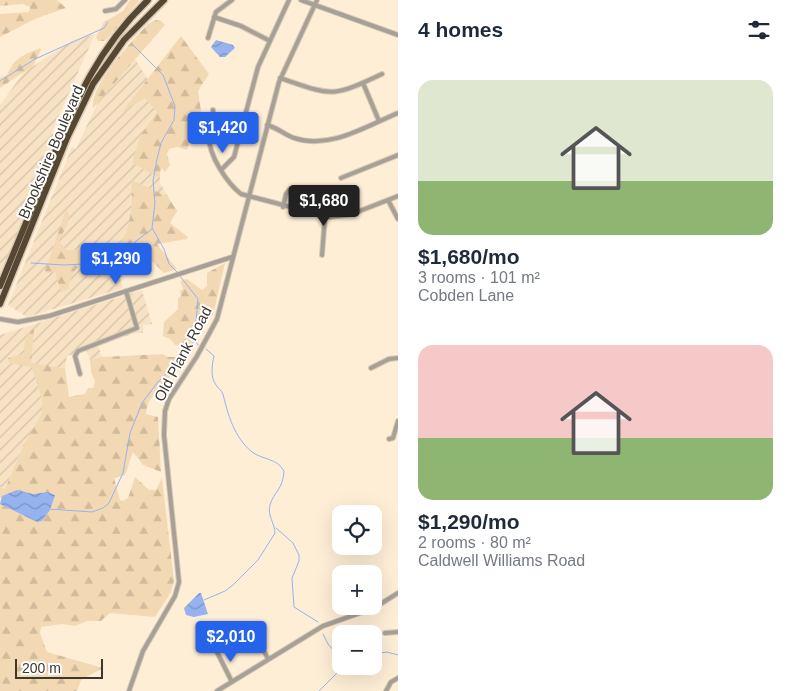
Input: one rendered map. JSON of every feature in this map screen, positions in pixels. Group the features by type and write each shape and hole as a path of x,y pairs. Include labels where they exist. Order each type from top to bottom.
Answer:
{"highway":[{"name":"Brookshire Boulevard","path":"0,286 62,132 86,79 104,50 146,0"},
{"name":"Brookshire Boulevard","path":"0,304 68,138 93,84 129,34 164,0"},
{"path":"0,298 6,271"}],"street":[{"path":"105,11 116,9 125,0"},
{"path":"208,38 214,17 219,8 232,0"},
{"path":"222,169 234,157 258,68 290,0"},
{"path":"301,0 398,35"},
{"name":"Old Plank Road","path":"129,691 143,651 175,596 179,582 164,444 165,411 169,398 197,356 217,319 280,78 317,0"},
{"path":"214,17 241,26 270,41"},
{"path":"280,78 329,93 341,92 382,74"},
{"path":"363,83 379,121"},
{"path":"213,110 210,144 222,169 237,191 248,198 325,217 347,216 398,196"},
{"path":"267,125 295,138 327,141 398,113"},
{"path":"341,178 398,155"},
{"path":"283,207 286,194 290,189"},
{"path":"388,200 398,219"},
{"path":"322,255 325,217"},
{"path":"0,319 18,322 34,319 232,257"},
{"path":"80,374 75,356 78,351 137,328 126,291"},
{"path":"371,368 389,359 398,358"},
{"path":"389,439 393,438 398,421"},
{"path":"217,691 323,626 374,608 398,593"},
{"path":"385,633 398,632"},
{"path":"257,636 268,659"},
{"path":"216,650 232,682"},
{"path":"386,691 391,682 398,678"}],"shaded area":[{"path":"95,34 53,129 53,141 0,280 0,105 24,72 74,40"},
{"path":"131,53 172,117 159,123 160,183 177,211 168,225 116,266 123,288 27,317 8,305 72,147 76,149 103,91"},
{"path":"142,290 152,324 143,325 143,333 135,333 98,346 102,357 90,360 86,350 67,356 65,368 32,365 42,399 42,413 24,444 5,489 0,487 0,335"}],"green space":[{"path":"0,0 57,0 66,8 35,19 0,37 0,14 29,12 30,7 23,4 0,6"},
{"path":"130,0 140,0 105,41 98,41 96,37 104,22 123,11"},
{"path":"156,20 161,21 165,25 93,108 98,88 113,64 148,24"},
{"path":"181,36 209,74 198,91 201,111 187,150 177,147 169,149 167,154 170,165 165,172 161,168 159,178 132,163 140,136 157,112 145,98 122,112"},
{"path":"40,48 41,50 33,66 0,88 0,78 7,75 16,61"},
{"path":"131,180 167,196 177,211 170,223 188,237 187,239 157,244 177,269 164,273 152,261 136,257 120,272 105,279 100,261 81,266 75,270 68,289 61,292 55,272 46,273 45,271 66,210 69,213 68,223 59,241 66,250 102,252 116,248 122,241 129,221 132,198"},
{"path":"225,263 213,315 206,312 189,347 175,345 170,339 163,336 164,322 178,309 178,298 181,296 180,291 183,289 180,281 187,279 202,290 207,286 207,273"},
{"path":"34,329 31,363 65,368 69,397 85,394 88,388 93,388 95,381 91,372 90,360 102,357 163,354 168,357 178,357 181,361 151,399 147,408 146,414 158,417 161,472 143,465 133,452 125,475 114,478 120,500 123,501 128,498 135,477 149,490 156,490 162,478 174,581 171,592 155,617 110,613 101,621 87,621 75,626 62,624 41,627 40,633 47,652 103,668 81,680 77,691 0,691 0,504 37,522 42,521 50,510 47,492 0,498 0,487 5,489 24,444 42,413 42,399 32,367 9,363 8,358 24,354 25,339 30,331"}],"water":[{"path":"216,40 233,45 235,48 225,57 220,57 211,47"},
{"path":"17,490 33,494 47,492 55,495 50,510 42,521 37,522 0,504 2,496"},
{"path":"201,593 208,614 194,617 186,615 184,608"}],"waterway":[{"path":"0,81 35,59 104,28 108,22"},
{"path":"133,45 163,75 175,106 174,120 161,143 157,159 153,181 155,203 152,228 164,249 169,264 177,272"},
{"path":"31,263 64,265 105,263 125,255 136,241 152,229"},
{"path":"180,276 198,299 196,322 189,330 198,345"},
{"path":"49,509 92,512 103,508 109,503 123,473 130,433 142,403 194,341"},
{"path":"204,600 225,591 233,585 258,560 275,533 269,509 282,482 284,471 274,461 252,452 236,433 223,394 216,385 212,375 214,356 206,349"},
{"path":"276,528 293,543 299,555 299,561 292,578 294,607 318,622"},
{"path":"323,634 332,649"},
{"path":"382,653 398,655"},
{"path":"319,691 335,675"}]}
